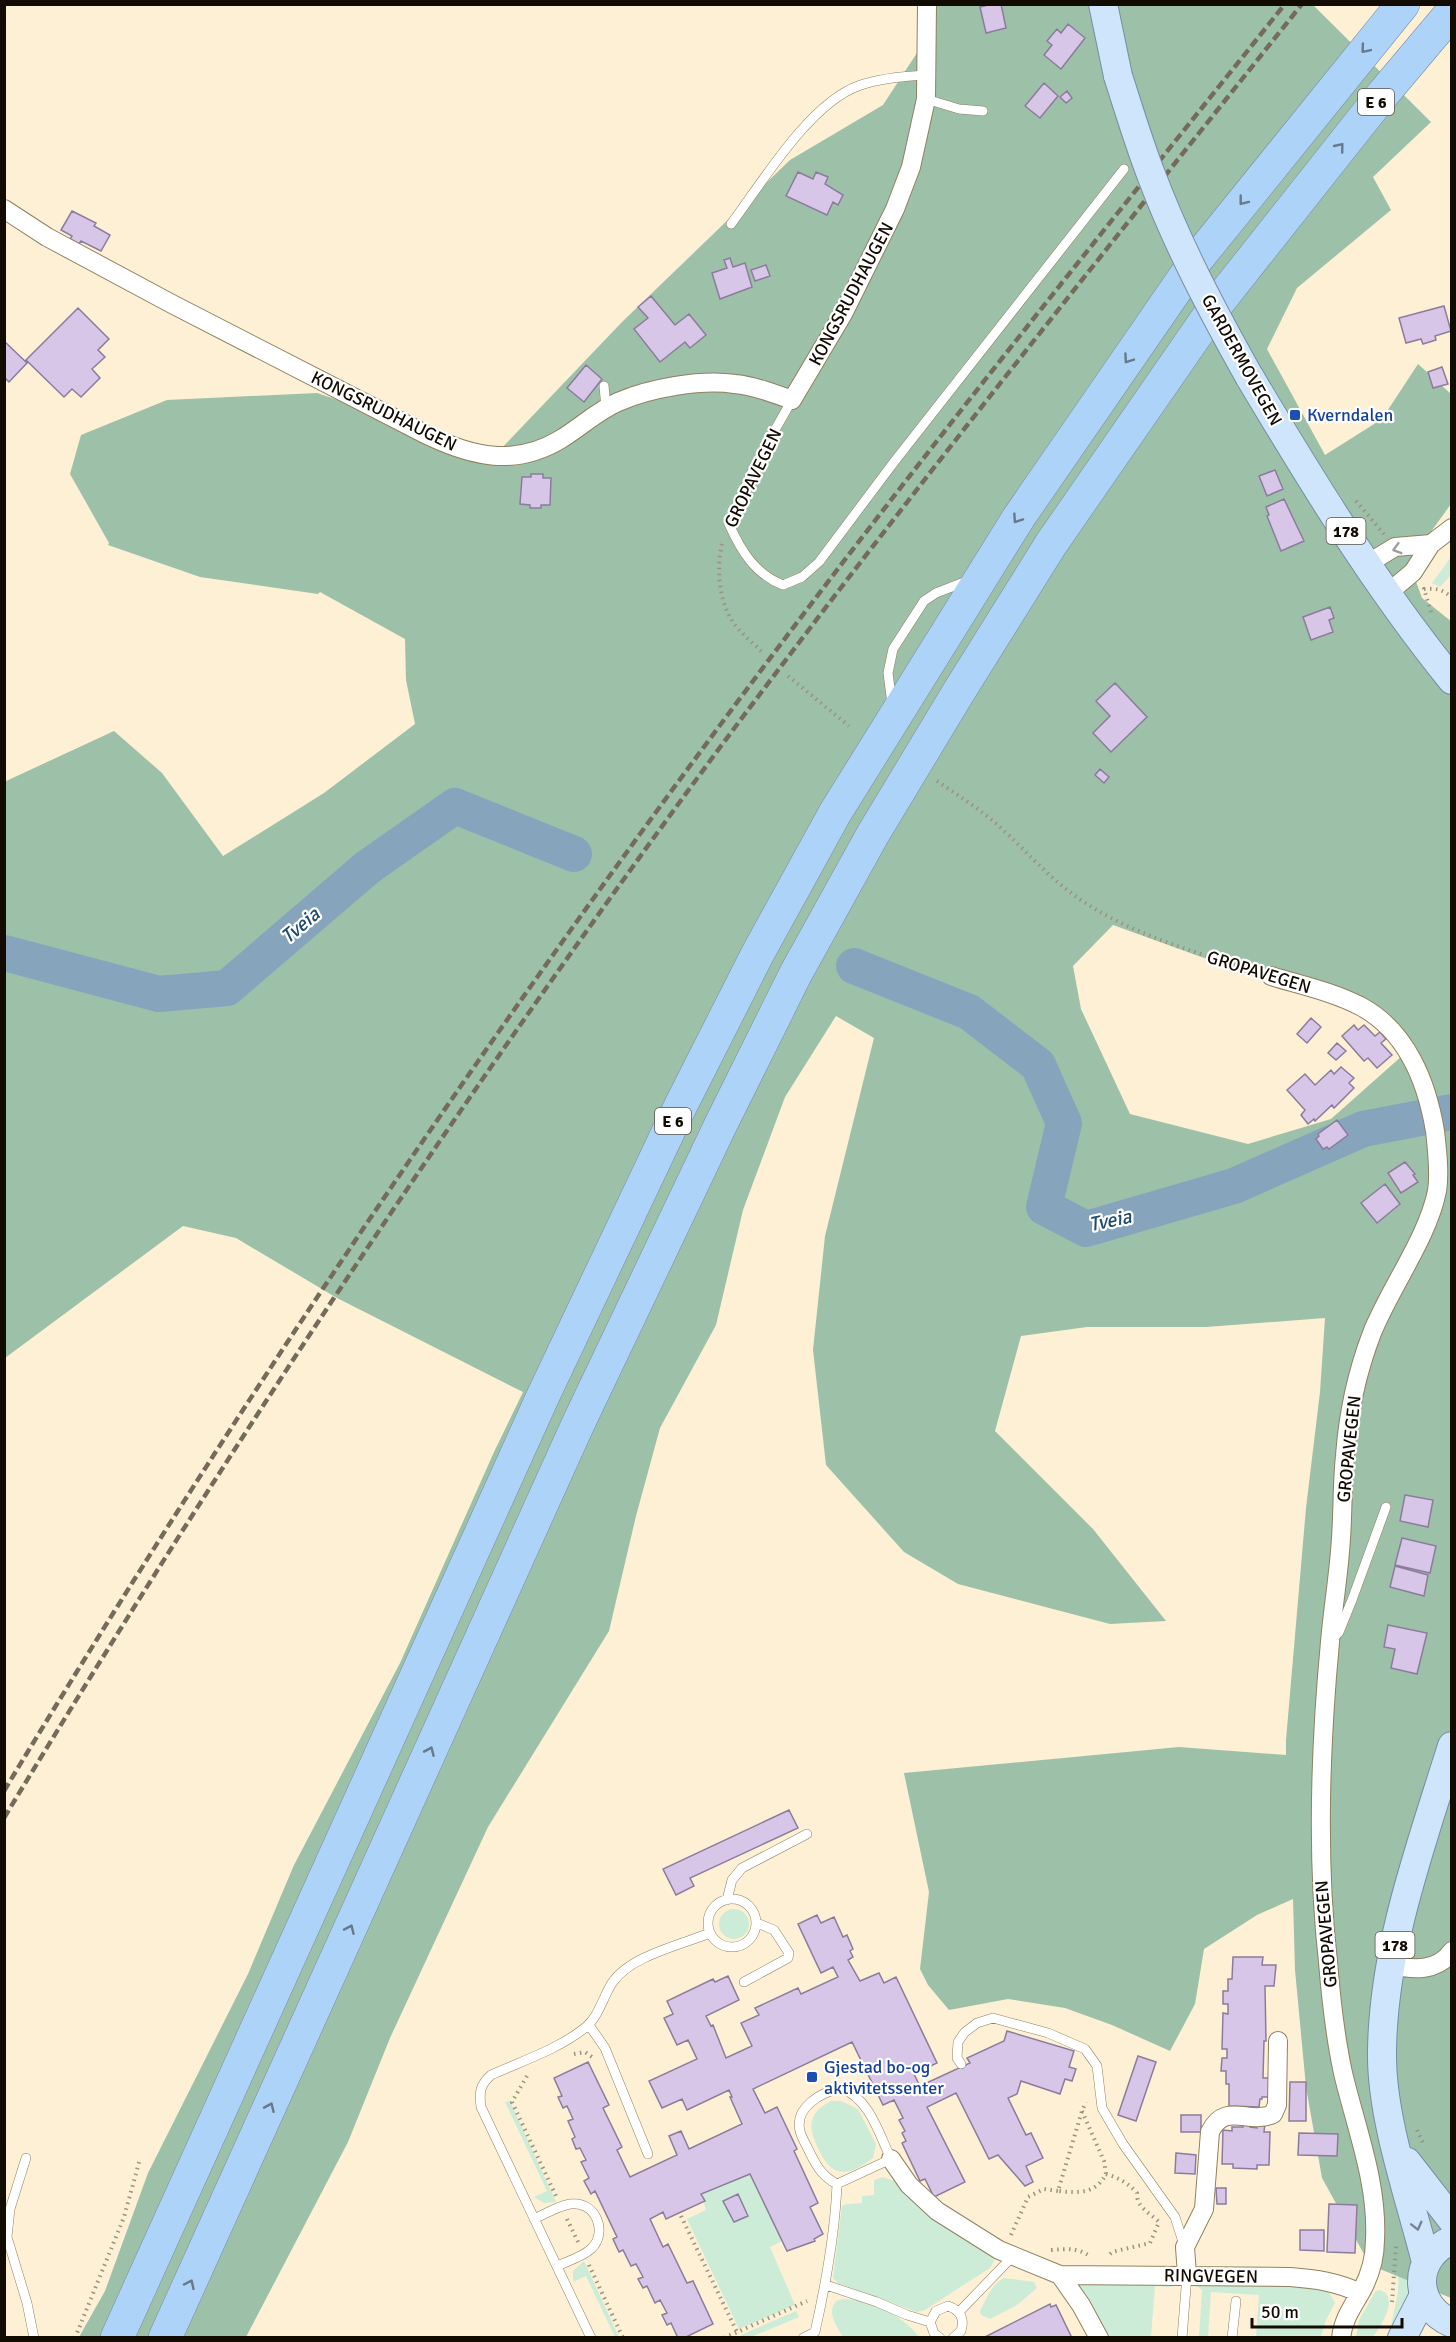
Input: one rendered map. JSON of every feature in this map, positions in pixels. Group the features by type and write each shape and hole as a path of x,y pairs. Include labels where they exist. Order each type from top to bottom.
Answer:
{"highway":[{"name":"E 6","path":"117,2337 543,1396 680,1107 758,953 835,813 1018,517 1197,259 1402,4"},
{"name":"E 6","path":"165,2337 578,1424 721,1124 796,973 873,834 939,723 1058,535 1220,300 1383,94 1452,12"}],"main road":[{"name":"GARDERMOVEGEN","path":"1103,4 1118,76 1152,178 1201,286 1249,376 1326,502 1367,564 1452,680"},
{"name":"178","path":"1402,2337 1424,2295 1423,2273 1426,2262 1397,2149 1385,2090 1382,2054 1391,1965 1418,1855 1452,1746"},
{"name":"178","path":"1397,2149 1452,2220"},
{"path":"1426,2262 1433,2252 1452,2240"},
{"path":"1424,2295 1438,2316 1452,2323"}],"street":[{"name":"KONGSRUDHAUGEN","path":"4,209 47,237 171,304 460,450 505,458 516,457 561,439 606,408 635,396 691,384 734,384 792,399 843,314 895,209 911,167 926,99 927,4"},
{"path":"1388,593 1413,572 1431,544 1452,528"},
{"path":"1367,564 1395,547 1431,544"},
{"name":"GROPAVEGEN","path":"1271,976 1330,993 1363,1007 1381,1021 1411,1055 1422,1081 1434,1130 1438,1177 1430,1214 1373,1332 1355,1385 1344,1458 1341,1540 1330,1642 1323,1742 1320,1866 1327,1960 1338,2046 1369,2171 1374,2203 1374,2251 1371,2269 1343,2323 1341,2337"},
{"path":"1391,1965 1410,1969 1436,1966 1452,1951"},
{"path":"1187,2275 1185,2247 1204,2209 1210,2132 1215,2122 1221,2117 1236,2115 1265,2118 1274,2114 1277,2105 1278,2040"},
{"name":"RINGVEGEN","path":"891,2160 909,2185 938,2211 1008,2254 1060,2276 1187,2275 1323,2280 1360,2293"},
{"path":"1060,2276 1081,2305 1099,2337"}],"lane":[{"path":"731,224 813,118 841,96 861,85 902,76 927,75"},
{"path":"926,99 959,109 983,111"},
{"path":"729,524 738,544 762,575 778,583 783,585 792,583 819,562 901,453 1124,169"},
{"path":"604,386 606,408"},
{"name":"GROPAVEGEN","path":"729,524 755,465 792,399"},
{"path":"1330,1642 1339,1632 1386,1507"},
{"path":"727,1900 732,1880 742,1868 807,1834"},
{"path":"744,1982 788,1958 789,1953 774,1930 757,1923 750,1907 735,1899 719,1903 709,1917 710,1934 722,1946 737,1947 751,1939 757,1923"},
{"path":"591,2337 481,2107 479,2094 482,2084 491,2075 568,2039 589,2025 613,1981 626,1968 644,1958 710,1934"},
{"path":"961,2064 957,2058 958,2042 965,2032 977,2023 993,2018 1048,2033 1085,2049 1097,2066 1102,2108 1123,2144 1175,2217 1185,2247"},
{"path":"589,2025 605,2048 648,2154"},
{"path":"841,2088 853,2093 863,2103 891,2160 837,2184 827,2179 819,2170 800,2130 801,2118 808,2105 828,2091 841,2088"},
{"path":"26,2158 10,2209 7,2237 27,2303 34,2337"},
{"path":"803,2337 815,2332 825,2289 835,2227 837,2184"},
{"path":"534,2218 561,2207 578,2204 592,2212 597,2219 599,2236 596,2244 584,2254 557,2266"},
{"path":"959,2312 1008,2254"},
{"path":"1182,2337 1187,2275"},
{"path":"825,2289 878,2301 907,2315 930,2322"},
{"path":"1232,2337 1236,2301"},
{"path":"940,2337 934,2333 930,2322 941,2307 954,2308 959,2312 963,2325 961,2331 953,2337"}],"path":[{"path":"1354,499 1385,534"},
{"name":"GROPAVEGEN","path":"729,524 719,560 720,586 735,624 762,652"},
{"path":"1424,589 1437,589 1446,592 1452,598"},
{"path":"788,676 849,726"},
{"name":"GROPAVEGEN","path":"937,781 985,814 1072,894 1099,910 1188,950 1271,976"},
{"path":"567,2057 585,2052 593,2058 600,2073 613,2067"},
{"path":"537,2071 527,2076 512,2102 623,2337"},
{"path":"1058,2192 1082,2111 1098,2080"},
{"path":"1008,2254 1011,2234 1028,2197 1044,2189 1058,2192 1086,2192 1097,2187 1106,2174 1104,2161 1082,2111"},
{"path":"1415,2124 1427,2150"},
{"path":"75,2337 124,2217 140,2158"},
{"path":"1042,2247 1052,2250 1072,2248 1082,2250 1091,2257 1099,2259 1107,2258 1112,2252 1150,2243 1158,2222 1144,2210 1137,2199 1137,2193 1131,2187 1121,2179 1106,2174"},
{"path":"681,2216 737,2332"},
{"path":"1002,2230 1022,2239"},
{"path":"1391,2309 1396,2244"},
{"path":"724,2337 825,2289"}],"green space":[{"path":"936,5 1313,5 1431,122 1373,177 1391,210 1297,288 1267,349 1325,455 1382,419 1418,364 1451,394 1451,504 1409,562 1422,598 1452,622 1451,2298 1370,2265 1322,2178 1306,2087 1295,1970 1293,1899 1257,1915 1204,1949 1195,2004 1170,2051 1112,2025 1065,2008 1008,1999 949,2010 928,1985 920,1969 929,1892 904,1773 1179,1747 1286,1755 1306,1508 1320,1392 1325,1318 1206,1327 1087,1327 1021,1336 995,1431 1093,1529 1166,1621 1110,1624 958,1584 904,1552 826,1465 813,1350 825,1236 874,1038 836,1016 785,1097 743,1210 716,1325 660,1428 636,1516 609,1631 488,1827 390,2038 348,2142 246,2337 79,2337 105,2291 148,2173 248,1974 294,1865 400,1663 523,1392 337,1298 236,1238 183,1226 5,1358 4,782 114,731 162,773 223,856 324,793 415,724 406,680 405,639 320,592 318,594 200,577 108,545 109,543 70,474 81,435 167,400 317,393 497,453 622,322 790,160 883,105 930,33","holes":["1113,925 1262,979 1375,1012 1412,1047 1331,1119 1248,1144 1130,1114 1081,1009 1073,966"]},
{"path":"1451,557 1451,575 1440,587 1432,583"},
{"path":"734,1909 740,1910 748,1918 748,1930 740,1938 734,1939 728,1938 720,1930 719,1924 720,1918 728,1910"},
{"path":"510,2101 556,2202 544,2203 534,2197 547,2191 505,2102"},
{"path":"831,2101 841,2101 858,2109 876,2144 873,2158 850,2171 837,2171 831,2167 825,2161 813,2137 813,2117"},
{"path":"750,2174 782,2241 770,2247 795,2305 739,2329 687,2219 706,2210 701,2194","holes":["737,2194 748,2215 734,2222 723,2201"]},
{"path":"883,2177 894,2181 993,2256 994,2261 990,2268 925,2310 917,2312 838,2283 833,2278 842,2206 862,2203 862,2196 874,2195 874,2180"},
{"path":"1399,2237 1409,2284 1408,2297 1398,2330 1391,2326 1398,2292"},
{"path":"584,2261 619,2337 615,2337 586,2276 573,2282 573,2271"},
{"path":"1004,2278 1034,2282 1037,2288 1017,2305 990,2319 981,2315 980,2311 990,2292"},
{"path":"1078,2279 1170,2283 1172,2287 1155,2286 1151,2337 1109,2337 1088,2298 1080,2289"},
{"path":"1195,2285 1297,2285 1324,2289 1329,2292 1335,2303 1326,2320 1321,2337 1256,2337 1259,2295 1211,2292 1208,2337 1199,2337 1202,2290"},
{"path":"1379,2290 1388,2298 1389,2304 1384,2319 1373,2337 1356,2337 1359,2320 1375,2292"},
{"path":"843,2299 864,2302 885,2310 904,2322 919,2337 843,2337 832,2315 832,2310 836,2301"},
{"path":"796,2311 799,2317 751,2337 741,2335"}],"building":[{"path":"1001,4 1006,28 986,33 980,7"},
{"path":"1068,24 1085,38 1061,69 1044,55 1052,45 1047,41 1057,29 1061,33"},
{"path":"1044,83 1058,96 1040,118 1025,106"},
{"path":"1067,91 1072,98 1066,103 1060,97"},
{"path":"798,172 813,179 816,172 828,177 825,184 843,195 838,205 833,202 827,215 786,196"},
{"path":"72,211 96,223 94,226 110,235 101,251 81,241 79,244 70,239 72,236 61,230"},
{"path":"730,258 733,267 745,263 752,287 720,299 712,273 727,268 724,260"},
{"path":"766,265 770,276 755,281 751,270"},
{"path":"651,296 675,325 689,314 706,335 690,348 685,342 660,362 634,329 648,318 638,307"},
{"path":"1444,306 1451,331 1435,336 1436,340 1423,344 1421,339 1406,343 1399,318"},
{"path":"78,308 109,339 98,350 105,357 92,369 100,378 81,397 72,389 64,397 26,360"},
{"path":"4,341 27,363 9,382 4,377"},
{"path":"586,365 602,379 584,402 567,388"},
{"path":"1442,367 1448,384 1433,388 1428,372"},
{"path":"1275,470 1283,489 1267,496 1259,476"},
{"path":"531,474 543,474 543,478 551,478 550,505 530,508 530,505 520,504 522,477 531,477"},
{"path":"1284,499 1304,541 1281,551 1267,516 1269,515 1266,507"},
{"path":"1330,607 1334,618 1329,620 1333,632 1311,640 1303,617"},
{"path":"1115,683 1147,717 1111,752 1093,733 1110,716 1096,701"},
{"path":"1100,769 1109,777 1104,783 1095,775"},
{"path":"1311,1018 1321,1027 1307,1043 1297,1034"},
{"path":"1354,1025 1358,1030 1364,1025 1375,1036 1380,1032 1386,1039 1381,1043 1392,1055 1377,1068 1368,1058 1364,1061 1342,1036"},
{"path":"1337,1043 1346,1051 1336,1060 1328,1053"},
{"path":"1341,1067 1354,1078 1349,1083 1354,1088 1334,1108 1332,1105 1315,1121 1314,1119 1308,1124 1301,1115 1305,1110 1287,1090 1305,1074 1315,1085 1331,1070 1334,1074"},
{"path":"1337,1120 1348,1135 1329,1149 1327,1147 1323,1149 1316,1139 1318,1134"},
{"path":"1405,1162 1415,1174 1413,1175 1418,1182 1401,1193 1388,1173"},
{"path":"1385,1184 1400,1204 1377,1223 1361,1203"},
{"path":"1405,1495 1433,1500 1428,1527 1400,1521"},
{"path":"1402,1538 1436,1546 1430,1573 1395,1565"},
{"path":"1395,1566 1428,1575 1424,1596 1390,1587"},
{"path":"1388,1625 1427,1633 1417,1674 1391,1668 1395,1649 1384,1647"},
{"path":"789,1810 798,1828 690,1878 694,1886 676,1895 663,1869"},
{"path":"817,1915 821,1923 834,1917 843,1937 847,1935 853,1949 850,1951 853,1957 848,1960 860,1981 879,1973 884,1983 896,1977 937,2063 914,2074 920,2086 970,2063 967,2058 1004,2041 1007,2031 1074,2051 1069,2067 1076,2069 1072,2081 1065,2079 1060,2094 1021,2081 1017,2094 1008,2098 1026,2135 1031,2133 1043,2158 1026,2166 1033,2182 1025,2186 998,2155 989,2159 956,2093 927,2107 965,2182 934,2197 925,2179 920,2181 902,2143 906,2141 902,2133 905,2131 899,2120 903,2118 894,2100 883,2105 852,2042 753,2089 765,2113 777,2107 797,2149 794,2151 818,2203 810,2207 823,2234 814,2239 815,2241 787,2251 750,2174 701,2194 705,2201 666,2219 663,2212 650,2219 663,2247 668,2244 687,2283 693,2281 713,2324 684,2338 678,2338 671,2323 667,2325 662,2315 667,2313 660,2300 655,2303 647,2286 643,2288 638,2279 643,2277 636,2264 631,2266 623,2250 619,2252 613,2239 617,2237 595,2191 591,2194 584,2181 589,2178 581,2162 586,2160 580,2148 576,2149 572,2139 575,2137 568,2121 573,2119 567,2106 563,2108 558,2097 562,2096 554,2078 588,2062 609,2105 603,2108 622,2147 617,2150 630,2177 677,2155 669,2136 681,2131 689,2149 742,2124 729,2090 687,2110 682,2099 662,2108 649,2081 697,2059 688,2040 677,2045 664,2018 673,2014 667,2001 713,1979 715,1982 728,1976 739,2000 706,2016 711,2026 713,2025 726,2058 752,2046 741,2023 759,2015 755,2008 798,1988 801,1994 838,1977 833,1967 821,1973 798,1924"},
{"path":"1233,1957 1263,1957 1262,1965 1276,1965 1274,1986 1265,1986 1266,2041 1264,2041 1263,2078 1271,2078 1271,2097 1262,2097 1259,2107 1229,2106 1229,2084 1226,2084 1226,2071 1221,2071 1222,2058 1227,2058 1227,2049 1222,2049 1223,2013 1228,2014 1228,2004 1223,2004 1223,1991 1228,1991 1228,1979 1232,1979"},
{"path":"1138,2056 1156,2062 1136,2121 1118,2115"},
{"path":"1290,2082 1306,2082 1306,2121 1289,2121"},
{"path":"1181,2115 1201,2115 1201,2132 1181,2132"},
{"path":"1243,2122 1250,2122 1250,2127 1257,2128 1257,2123 1265,2123 1264,2132 1270,2132 1269,2165 1257,2165 1257,2169 1233,2168 1233,2164 1222,2164 1223,2130 1232,2131 1232,2127 1243,2127"},
{"path":"1299,2133 1338,2134 1337,2156 1298,2155"},
{"path":"1176,2153 1196,2155 1195,2174 1175,2173"},
{"path":"1216,2188 1226,2188 1226,2204 1217,2204"},
{"path":"738,2194 748,2216 734,2222 723,2201"},
{"path":"1329,2204 1357,2205 1355,2253 1327,2252"},
{"path":"1300,2230 1324,2230 1324,2251 1300,2250"},
{"path":"1050,2304 1051,2307 1056,2305 1072,2338 983,2338"}],"waterway":[{"name":"Tveia","path":"4,953 159,994 227,988 368,867 455,806 574,854"},
{"name":"Tveia","path":"854,966 969,1012 1038,1065 1064,1123 1044,1207 1086,1229 1234,1186 1363,1129 1452,1112"}],"railway":[{"path":"4,1791 183,1502 276,1360 370,1218 564,939 765,665 893,498 1285,4"},
{"path":"4,1818 88,1680 261,1408 440,1140 626,876 721,746 864,558 1302,4"}],"place":[{"name":"Kverndalen","path":"1295,415"},
{"name":"Gjestad bo-og aktivitetssenter","path":"812,2077"}]}
